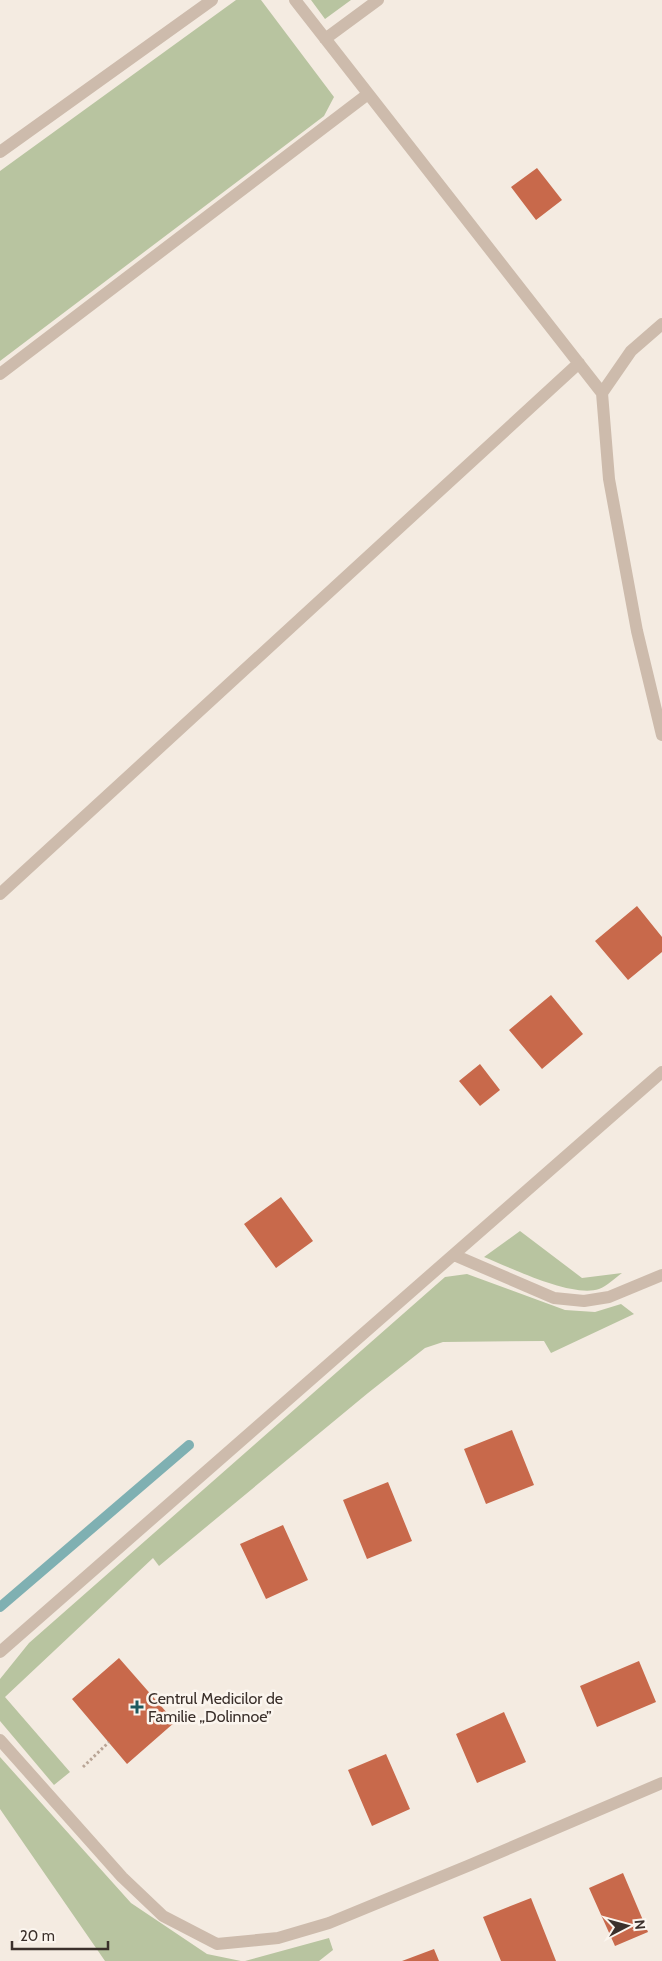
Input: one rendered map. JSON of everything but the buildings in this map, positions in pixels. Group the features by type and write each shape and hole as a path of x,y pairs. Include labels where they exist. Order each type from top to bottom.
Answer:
{"street":[{"path":"0,152 212,0"},
{"path":"295,0 602,393 609,479 638,630 662,735"},
{"path":"325,39 378,0"},
{"path":"0,374 368,94"},
{"path":"602,393 631,351 662,324"},
{"path":"0,894 579,363"},
{"path":"0,1652 662,1072"},
{"path":"454,1255 554,1298 584,1301 609,1297 662,1275"},
{"path":"0,1740 122,1877 156,1910 163,1916 217,1944 278,1938 329,1923 662,1783"}],"path":[{"path":"83,1767 109,1742"}],"green space":[{"path":"236,0 261,0 334,97 324,116 0,361 0,171"},
{"path":"311,0 351,0 325,19"},
{"path":"520,1231 582,1278 622,1273 599,1289 587,1291 558,1286 484,1257"},
{"path":"467,1274 565,1310 595,1312 621,1304 634,1314 551,1353 544,1341 443,1342 425,1348 159,1566 153,1558 5,1697 70,1772 54,1785 0,1721 0,1679 29,1643 445,1277"},
{"path":"0,1757 131,1903 207,1954 241,1961 105,1961 0,1809"},
{"path":"329,1938 333,1950 319,1961 245,1961"}],"waterway":[{"path":"0,1607 189,1445"}],"place":[{"name":"Centrul Medicilor de Familie „Dolinnoe”","path":"137,1707"}]}
